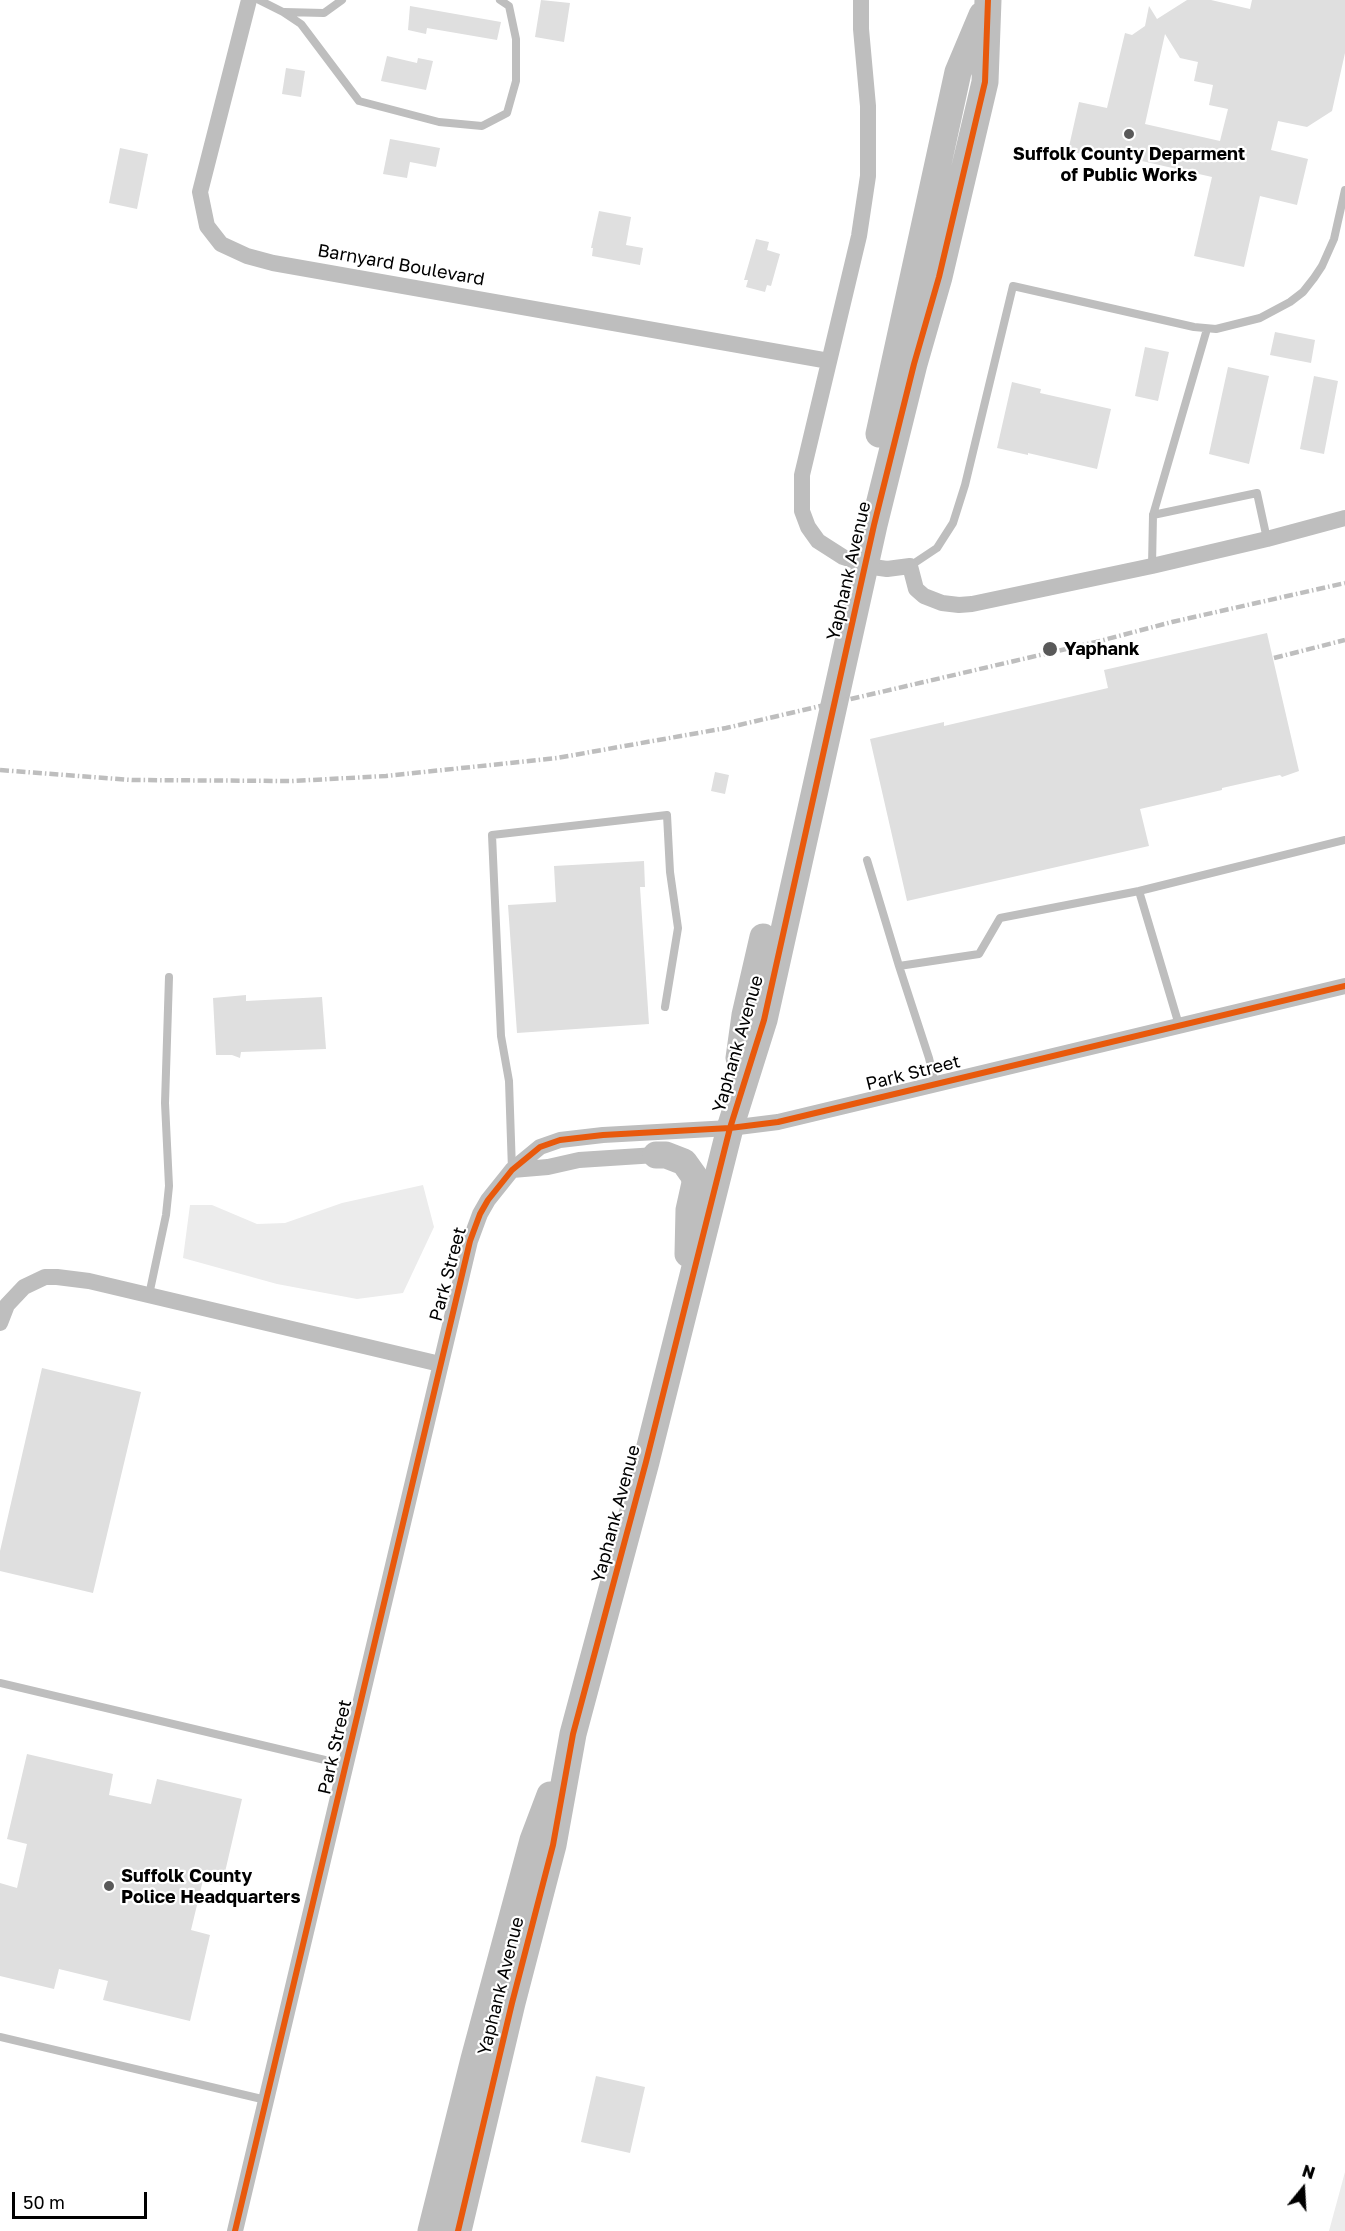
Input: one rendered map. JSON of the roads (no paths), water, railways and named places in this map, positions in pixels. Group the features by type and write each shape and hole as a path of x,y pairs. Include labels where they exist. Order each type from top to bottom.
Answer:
{"main road":[{"name":"Yaphank Avenue","path":"458,2231 500,2049 553,1845 573,1734 686,1307 730,1128 764,1020 786,878 867,524 958,72 988,0"},
{"path":"656,1155 666,1155 684,1162 694,1176 695,1184 689,1210 686,1307"},
{"name":"Yaphank Avenue","path":"431,2231 474,2058 533,1840 573,1734"}],"street":[{"name":"Barnyard Boulevard","path":"249,0 200,192 207,226 221,244 247,256 273,263 829,361"},
{"name":"Yaphank Avenue","path":"861,0 861,29 868,106 868,176 859,236 802,475 802,511 808,527 818,541 843,557 887,569 910,566"},
{"path":"910,566 916,589 924,596 942,603 972,604 1152,566 1345,518"},
{"name":"Park Street","path":"235,2231 440,1364 475,1227 488,1200 512,1170 540,1147 560,1140 603,1135 730,1128 778,1122 1345,986"},
{"path":"512,1170 548,1167 579,1160 656,1155"},
{"path":"0,1323 8,1305 24,1287 45,1277 72,1278 440,1364"}],"lane":[{"path":"260,0 301,24 359,101 440,122 482,126 507,112 516,81 516,39 509,6 500,0"},
{"path":"283,12 324,13 342,0"},
{"path":"910,566 937,548 953,523 965,485 1013,286 1207,329 1228,327 1260,318 1290,302 1303,291 1322,266 1334,239 1345,190"},
{"path":"1152,566 1153,515 1207,329"},
{"path":"1153,515 1257,494 1268,539"},
{"path":"512,1170 509,1081 501,1036 492,835 667,815 670,872 678,928 665,1006"},
{"path":"899,966 979,954 1000,918 1139,891 1345,840"},
{"path":"867,860 929,1058 935,1084"},
{"path":"1139,891 1179,1025"},
{"path":"149,1295 166,1215 169,1186 165,1103 169,977"},
{"path":"0,1683 346,1765"},
{"path":"0,2037 266,2100"}],"railway":[{"path":"0,770 132,780 292,781 386,776 557,758 726,728 1345,583"},
{"path":"1274,658 1345,640"}],"place":[{"name":"Suffolk County Deparment of Public Works","path":"1129,134"},
{"name":"Yaphank","path":"1050,649"},
{"name":"Suffolk County Police Headquarters","path":"109,1886"}]}
